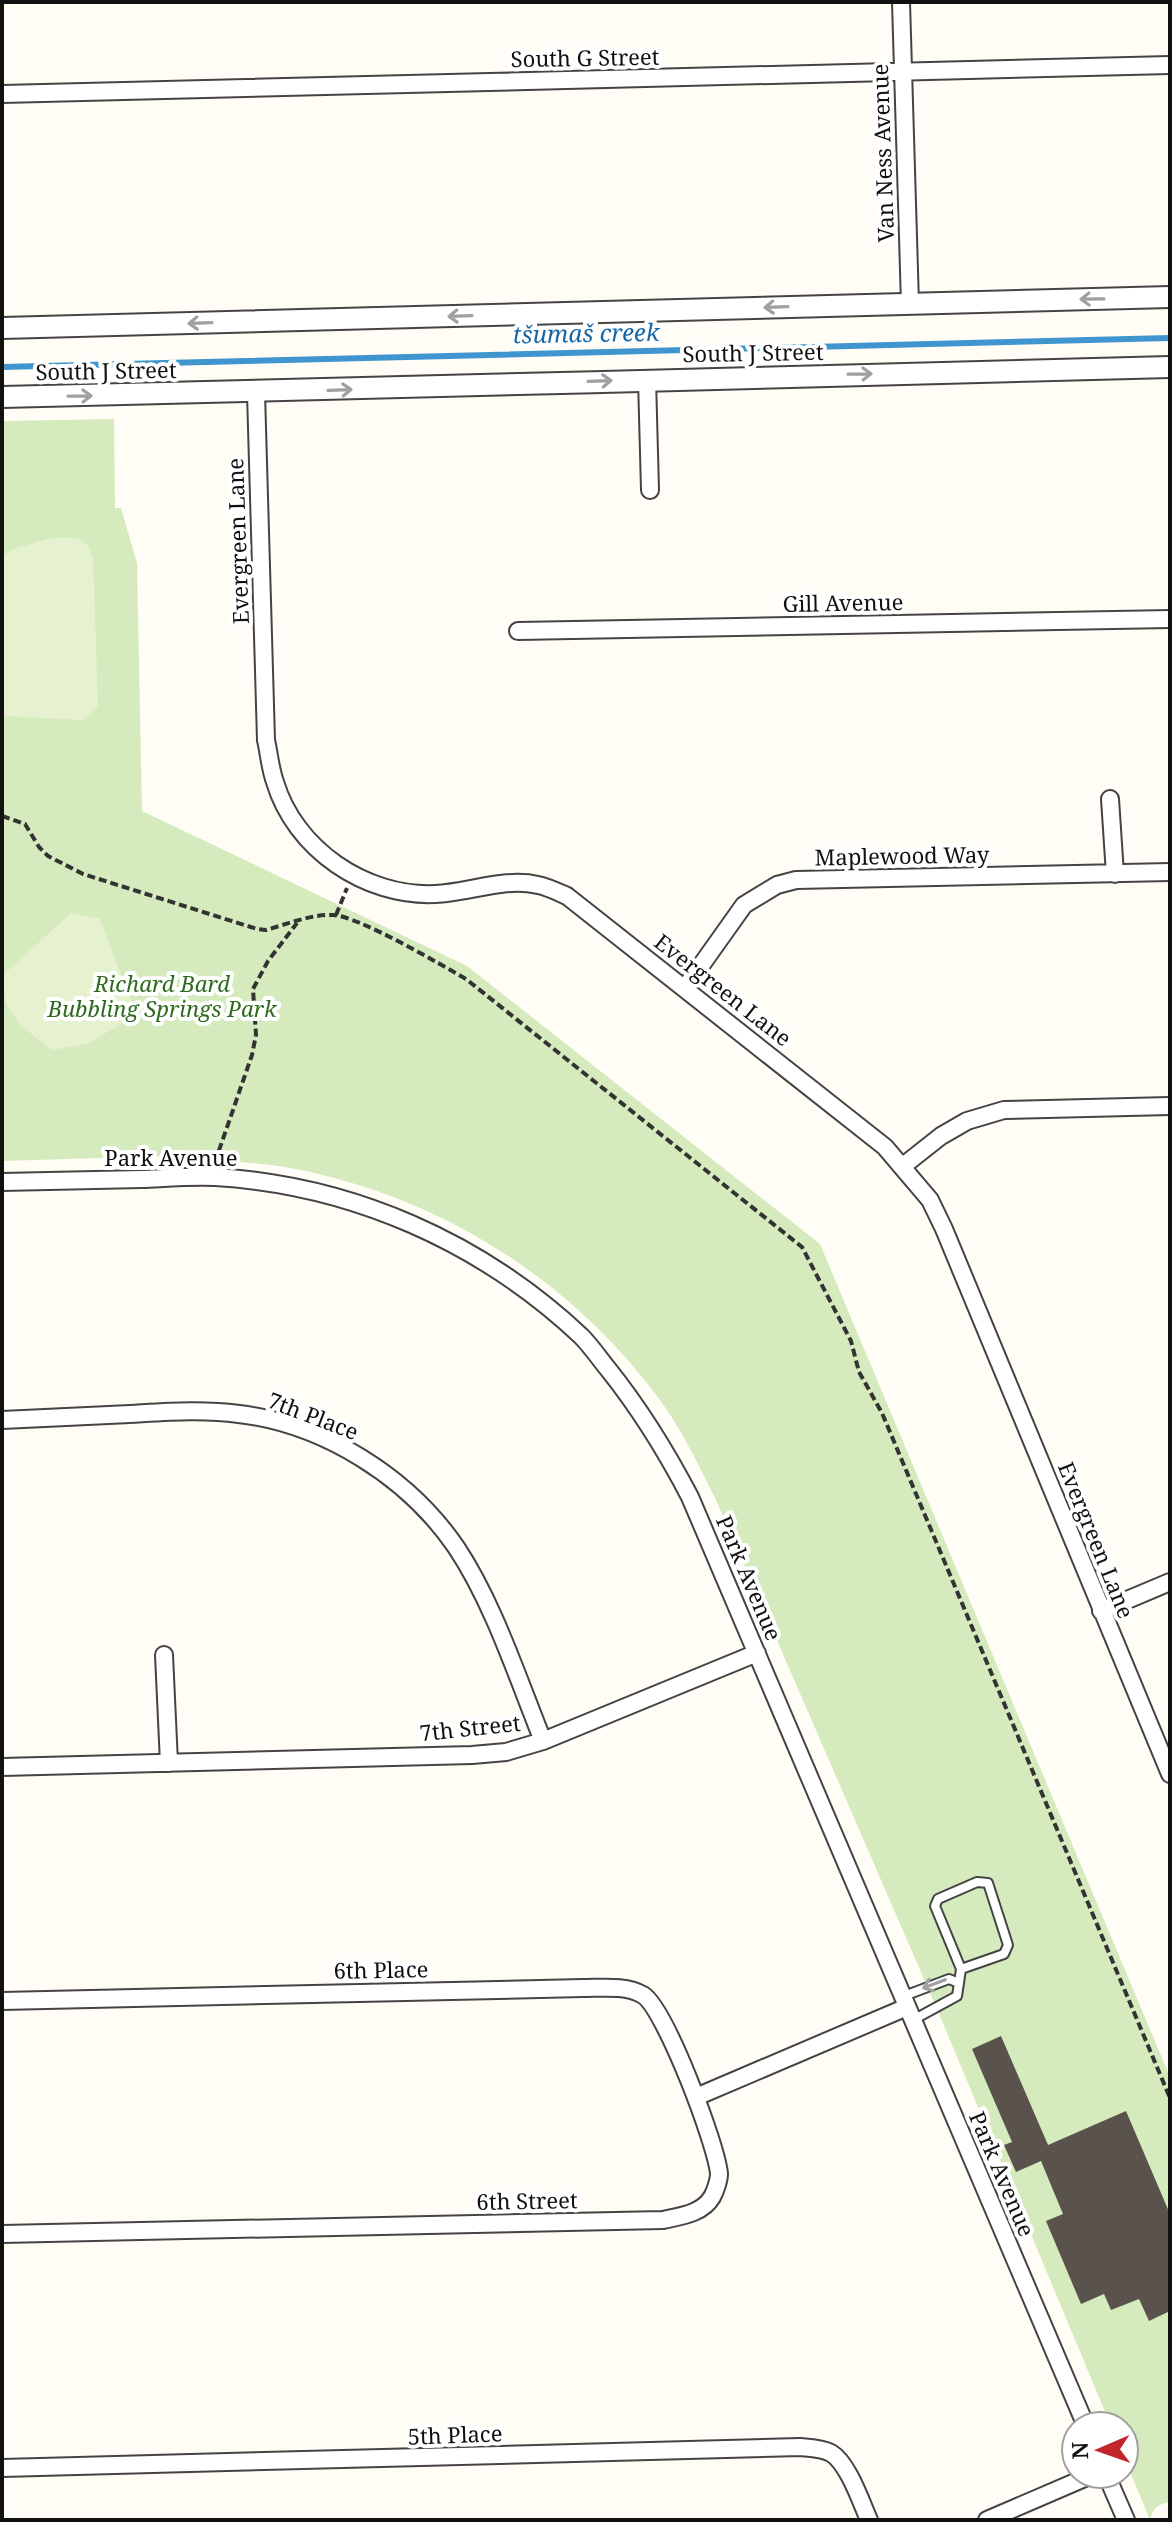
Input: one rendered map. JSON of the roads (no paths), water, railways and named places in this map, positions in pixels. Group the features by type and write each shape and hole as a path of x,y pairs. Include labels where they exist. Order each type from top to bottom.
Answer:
{"street":[{"name":"Van Ness Avenue","path":"901,2 910,304"},
{"name":"South G Street","path":"2,94 1170,65"},
{"name":"South J Street","path":"2,328 1170,297"},
{"name":"South J Street","path":"2,397 256,393 647,379 1170,367"},
{"path":"647,379 650,490"},
{"name":"Evergreen Lane","path":"256,393 266,740 275,783 291,817 315,847 353,875 385,888 415,894 438,894 505,883 537,884 567,896 885,1147 903,1166 930,1200 944,1229 1170,1774"},
{"name":"Gill Avenue","path":"518,631 1170,619"},
{"path":"1110,799 1115,874"},
{"name":"Maplewood Way","path":"685,988 744,905 777,885 796,880 1170,872"},
{"path":"903,1166 941,1136 967,1121 1004,1110 1170,1106"},
{"name":"Park Avenue","path":"2,1182 214,1177 316,1193 382,1211 447,1239 509,1278 582,1338 627,1393 660,1441 690,1497 1079,2410"},
{"name":"7th Place","path":"2,1420 196,1411 241,1414 303,1431 337,1445 372,1465 426,1511 456,1548 482,1595 543,1741"},
{"path":"1101,1611 1170,1582"},
{"name":"7th Street","path":"2,1767 506,1752 543,1741 757,1653"},
{"path":"164,1655 169,1763"},
{"name":"6th Place","path":"2,2001 628,1989 644,1995 654,2005 696,2097"},
{"path":"696,2097 907,2008"},
{"name":"6th Street","path":"2,2234 663,2220 702,2207 712,2197 719,2176 696,2097"},
{"name":"5th Place","path":"2,2468 818,2448 833,2454 842,2464 869,2520"},
{"path":"987,2520 1060,2489"},
{"path":"1113,2490 1126,2520"}],"lane":[{"path":"907,2008 957,1996 961,1969 935,1906 938,1899 977,1882 988,1883 1008,1945 1004,1954 961,1969"},
{"path":"907,2008 949,1979 959,1983"}],"waterway":[{"name":"tšumaš creek","path":"2,367 1170,338"}],"park label":[{"name":"Richard Bard Bubbling Springs Park","path":"162,996"}]}
